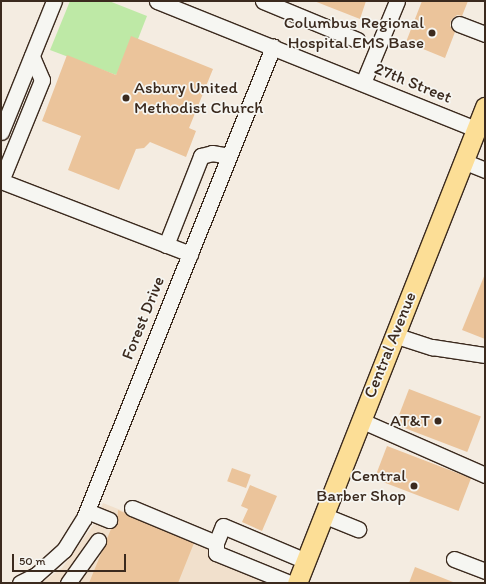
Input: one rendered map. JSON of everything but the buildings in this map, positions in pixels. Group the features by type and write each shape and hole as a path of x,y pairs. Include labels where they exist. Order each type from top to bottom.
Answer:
{"main road":[{"name":"Central Avenue","path":"297,583 360,420 485,107"}],"street":[{"path":"1,132 54,1"},
{"name":"27th Street","path":"157,1 476,128"},
{"path":"263,1 357,40"},
{"path":"363,83 397,1"},
{"path":"459,24 485,34"},
{"name":"Forest Drive","path":"20,583 36,575 64,550 87,511 272,47"},
{"path":"32,56 42,80 1,181 190,254"},
{"path":"166,245 201,156 212,153 229,156"},
{"path":"463,161 485,170"},
{"path":"394,335 432,347 485,355"},
{"path":"360,420 485,475"},
{"path":"132,508 216,543"},
{"path":"87,511 109,520"},
{"path":"323,515 358,529"},
{"path":"290,583 216,553 216,543 223,526 306,561"},
{"path":"68,583 98,541"},
{"path":"454,559 485,571"}],"shaded area":[{"path":"103,503 196,540 273,583 41,583 62,568 95,523"}],"green space":[{"path":"70,1 109,1 147,16 138,39 116,75 50,50"}],"place":[{"name":"Columbus Regional Hospital EMS Base","path":"432,33"},
{"name":"Asbury United Methodist Church","path":"126,98"},
{"name":"AT&T","path":"438,421"},
{"name":"Central Barber Shop","path":"414,486"}]}
